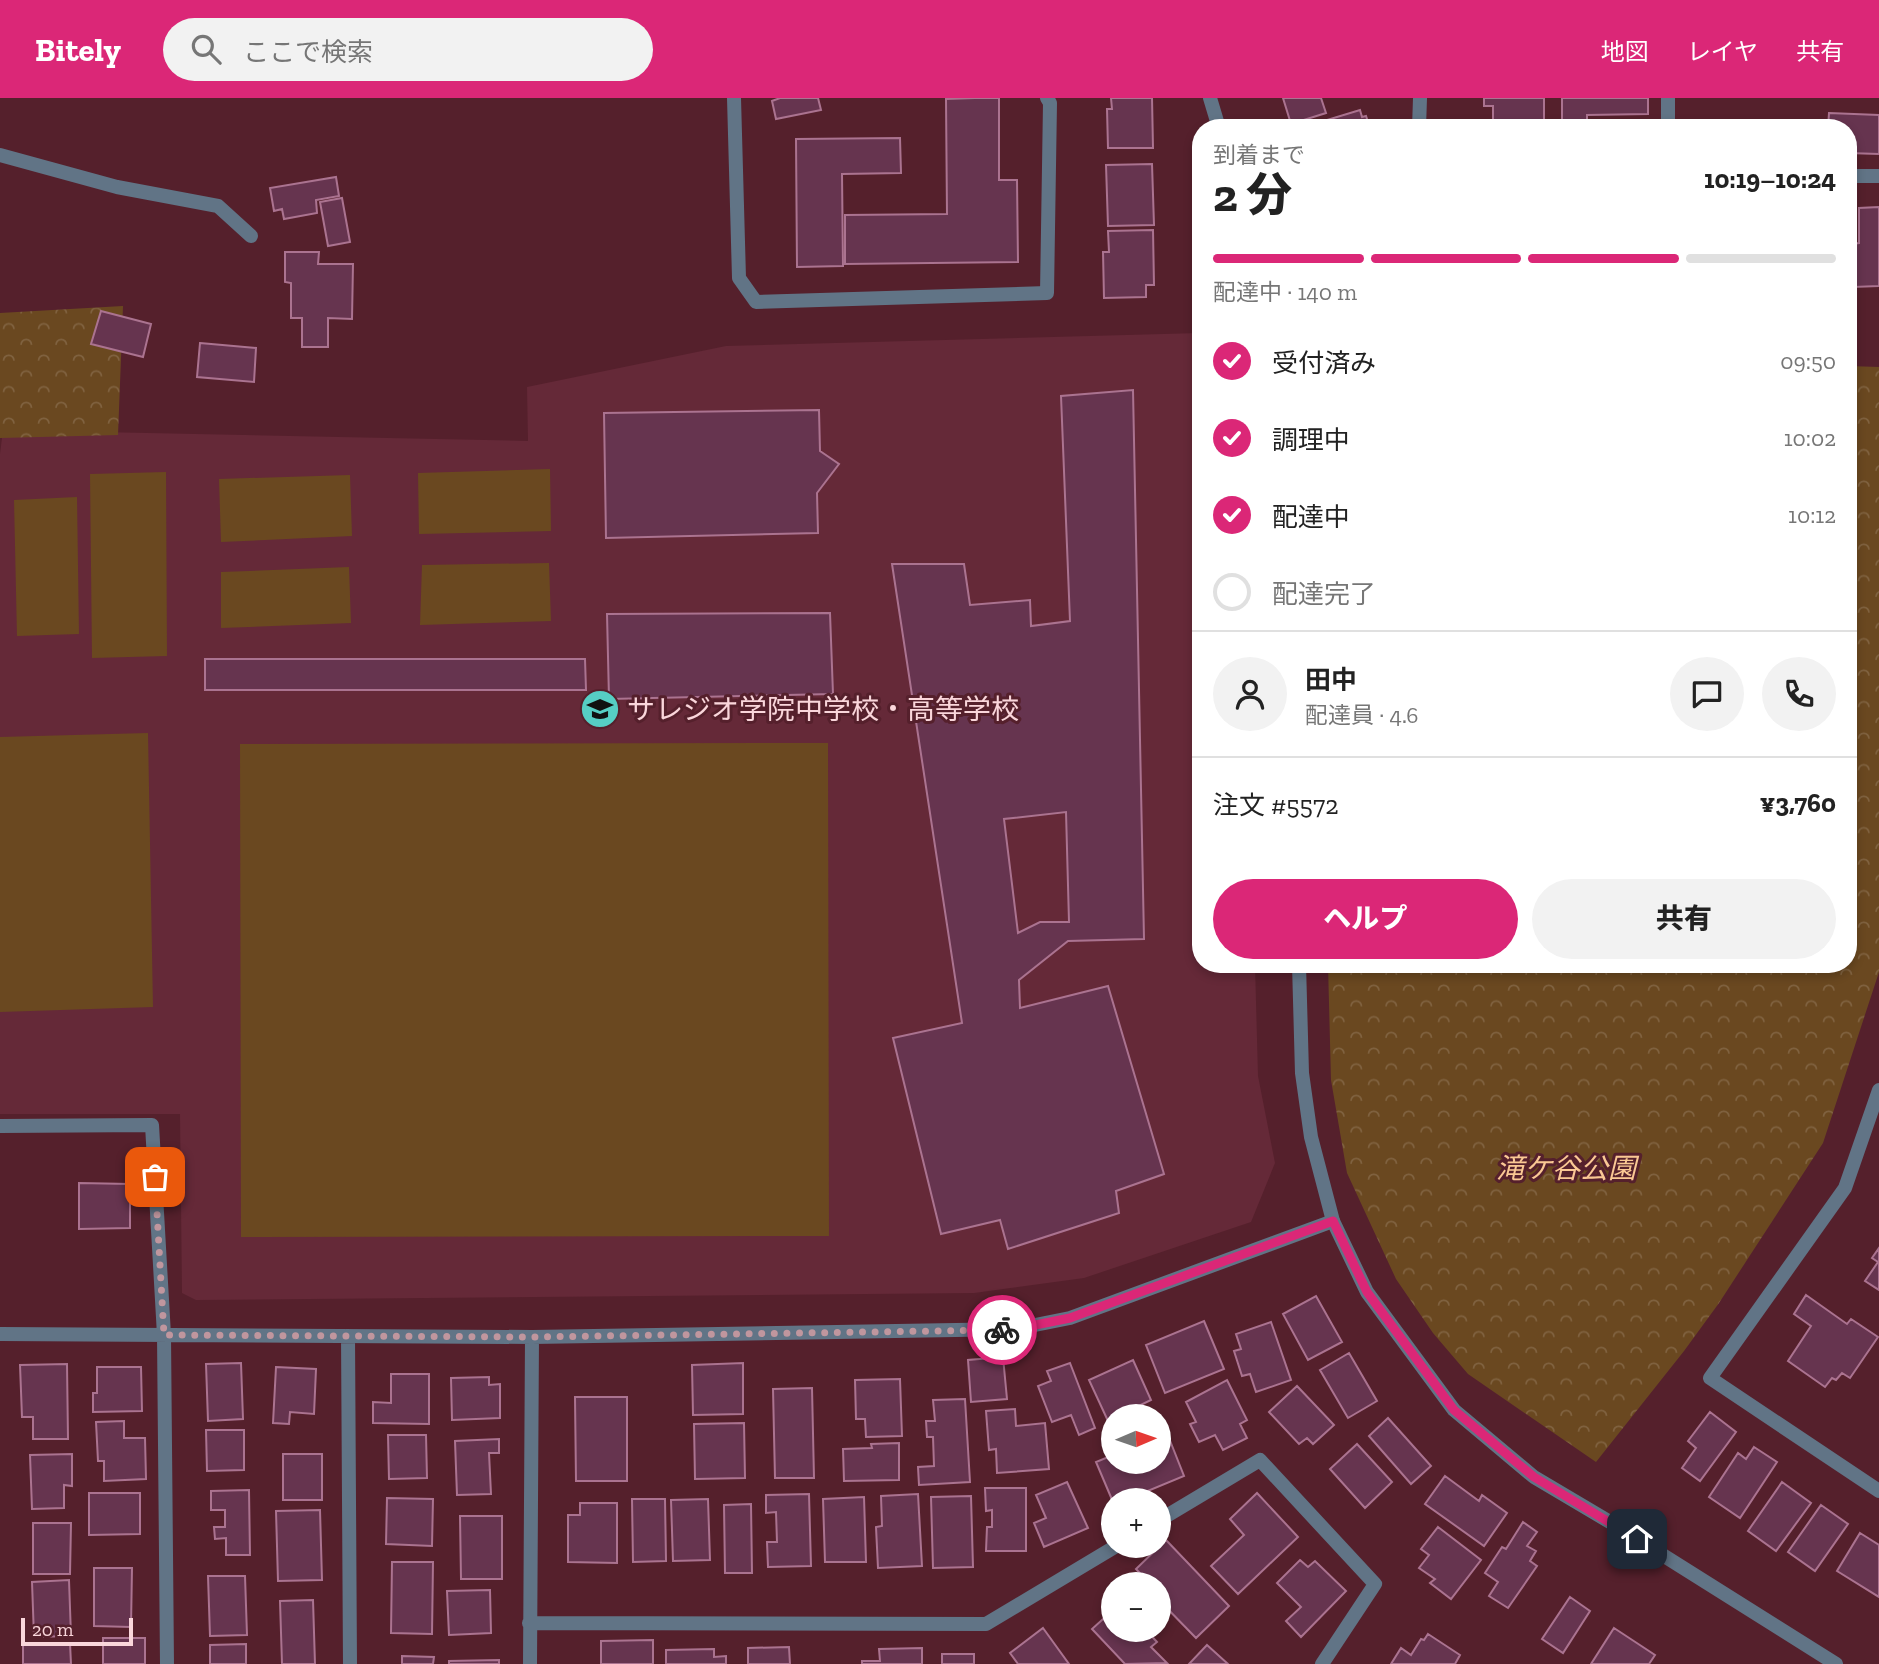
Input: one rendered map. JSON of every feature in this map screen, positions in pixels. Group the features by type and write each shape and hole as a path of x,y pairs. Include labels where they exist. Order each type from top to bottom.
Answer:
{"street":[{"path":"734,98 739,278 756,302 1047,293 1050,103 1047,98"},
{"path":"1209,98 1216,119"},
{"path":"1419,119 1420,98"},
{"path":"1668,98 1668,119"},
{"path":"0,155 117,187 218,206 251,236"},
{"path":"1857,176 1879,176"},
{"path":"1299,973 1302,1073 1311,1137 1333,1221 1367,1292 1454,1410 1534,1477 1627,1532 1836,1664"},
{"path":"1879,1090 1844,1188 1710,1378 1879,1491"},
{"path":"0,1126 152,1125 164,1335 167,1664"},
{"path":"0,1334 532,1337 1015,1329 1070,1318 1333,1221"},
{"path":"348,1336 350,1664"},
{"path":"530,1664 532,1337"},
{"path":"1171,1513 1260,1461 1375,1584 1322,1664"},
{"path":"529,1623 986,1624 1101,1555"}],"shaded area":[{"name":"サレジオ学院中学校・高等学校","path":"1192,333 1192,973 1255,973 1258,1076 1275,1163 1251,1222 1084,1278 974,1293 196,1300 182,1293 180,1114 0,1114 0,454 3,430 528,441 527,387 726,346"}],"green space":[{"path":"123,306 118,435 0,438 0,313"},
{"name":"滝ケ谷公園","path":"1857,366 1879,367 1879,972 1823,1143 1719,1303 1596,1462 1468,1374 1433,1333 1396,1279 1347,1173 1331,1080 1328,973 1857,973"},
{"path":"550,469 551,531 419,534 418,473"},
{"path":"166,472 167,656 92,658 90,474"},
{"path":"350,475 352,536 221,542 219,479"},
{"path":"77,497 79,634 17,636 14,500"},
{"path":"549,563 551,621 420,625 422,565"},
{"path":"349,567 351,623 221,628 221,572"},
{"path":"148,733 153,1007 0,1012 0,737"},
{"path":"828,743 829,1236 241,1237 240,744"}],"building":[{"path":"780,98 818,98 821,110 776,119 772,101"},
{"path":"999,98 999,180 1017,180 1018,262 845,264 845,215 947,214 946,99"},
{"path":"1111,98 1152,98 1153,148 1108,148 1107,109 1112,109"},
{"path":"1283,98 1321,98 1326,113 1307,119 1289,119"},
{"path":"1484,98 1544,98 1544,119 1493,119 1493,106 1484,106"},
{"path":"1562,98 1648,98 1648,114 1587,115 1587,119 1562,119"},
{"path":"1360,110 1362,117 1366,116 1367,119 1330,119"},
{"path":"1829,113 1879,115 1879,154 1857,153 1857,119 1829,119"},
{"path":"900,138 901,173 842,174 843,266 797,267 796,139"},
{"path":"1152,164 1154,225 1108,226 1106,165"},
{"path":"336,177 339,196 316,200 317,213 284,219 282,209 274,211 270,188"},
{"path":"342,198 350,242 328,246 320,202"},
{"path":"1879,207 1879,286 1857,287 1859,208"},
{"path":"1153,230 1154,285 1146,285 1146,297 1104,298 1103,252 1109,252 1108,231"},
{"path":"285,252 319,252 318,264 353,264 352,319 328,318 328,347 302,347 302,318 291,318 291,283 285,282"},
{"path":"101,311 151,324 143,357 91,344"},
{"path":"200,343 256,348 254,382 197,377"},
{"path":"1133,390 1144,939 1068,941 1019,980 1020,1008 1108,986 1164,1174 1116,1191 1119,1213 1008,1249 1000,1220 941,1234 893,1038 962,1023 892,564 964,564 970,605 1030,600 1031,626 1070,621 1061,396","holes":["1066,812 1069,922 1040,922 1018,933 1004,819"]},
{"path":"819,410 820,451 839,464 817,493 818,533 606,538 604,413"},
{"path":"830,613 833,694 609,699 607,614"},
{"path":"205,659 585,659 586,690 205,690"},
{"path":"79,1183 130,1184 130,1228 79,1229"},
{"path":"1879,1248 1879,1290 1865,1281 1878,1262 1872,1258"},
{"path":"1806,1295 1847,1324 1851,1319 1878,1337 1850,1378 1842,1373 1836,1380 1832,1378 1825,1387 1788,1361 1811,1326 1794,1314"},
{"path":"1316,1296 1342,1342 1308,1360 1283,1314"},
{"path":"1204,1321 1224,1369 1165,1393 1146,1345"},
{"path":"1271,1322 1291,1380 1256,1392 1250,1374 1242,1376 1234,1351 1241,1349 1236,1334"},
{"path":"1349,1353 1377,1401 1348,1418 1320,1370"},
{"path":"1003,1357 1007,1399 971,1402 968,1360"},
{"path":"1133,1360 1151,1400 1143,1404 1101,1406 1089,1380"},
{"path":"241,1363 243,1419 208,1421 206,1364"},
{"path":"743,1363 743,1414 693,1415 692,1365"},
{"path":"1070,1363 1095,1428 1079,1435 1071,1415 1052,1422 1038,1386 1051,1381 1047,1371"},
{"path":"67,1364 68,1439 33,1439 33,1417 22,1417 20,1365"},
{"path":"97,1367 141,1367 142,1411 93,1412 93,1393 97,1393"},
{"path":"276,1367 316,1369 314,1414 290,1412 289,1424 273,1423"},
{"path":"391,1374 429,1374 429,1424 373,1423 373,1402 391,1403"},
{"path":"489,1377 489,1385 500,1384 500,1418 452,1420 451,1378"},
{"path":"900,1379 902,1436 866,1437 865,1419 856,1419 855,1380"},
{"path":"1227,1380 1247,1420 1240,1424 1247,1438 1223,1450 1215,1435 1199,1442 1190,1424 1196,1422 1186,1402"},
{"path":"1297,1386 1334,1425 1313,1444 1307,1438 1299,1444 1269,1412"},
{"path":"812,1388 814,1478 775,1478 773,1389"},
{"path":"575,1397 627,1397 627,1481 576,1481"},
{"path":"965,1399 970,1482 919,1485 918,1467 934,1466 933,1437 927,1437 926,1421 935,1421 933,1400"},
{"path":"1015,1409 1016,1426 1045,1423 1049,1469 997,1473 996,1449 989,1450 986,1411"},
{"path":"1710,1412 1736,1432 1700,1481 1682,1468 1696,1448 1688,1441"},
{"path":"1388,1418 1431,1466 1411,1484 1369,1436"},
{"path":"124,1421 124,1438 145,1438 146,1479 104,1481 104,1461 98,1461 96,1422"},
{"path":"744,1423 745,1478 695,1479 694,1424"},
{"path":"206,1430 244,1430 244,1470 207,1471"},
{"path":"388,1435 426,1435 427,1478 389,1479"},
{"path":"499,1439 499,1453 489,1453 491,1494 457,1495 455,1441"},
{"path":"899,1443 899,1480 844,1481 843,1449"},
{"path":"1171,1443 1184,1476 1155,1488 1107,1488 1101,1474 1171,1474"},
{"path":"1357,1444 1392,1482 1365,1508 1330,1469"},
{"path":"1754,1447 1777,1462 1740,1518 1709,1497 1738,1453 1746,1459"},
{"path":"72,1454 72,1486 64,1485 64,1508 32,1509 30,1455"},
{"path":"283,1454 322,1454 322,1500 283,1500"},
{"path":"1101,1460 1101,1474 1096,1462"},
{"path":"1445,1476 1479,1501 1482,1495 1507,1513 1484,1546 1425,1504"},
{"path":"1067,1482 1088,1528 1044,1547 1034,1523 1046,1518 1036,1495"},
{"path":"1782,1482 1811,1503 1776,1551 1748,1531"},
{"path":"985,1488 1026,1488 1026,1551 986,1551 987,1527 992,1527 992,1510 986,1511"},
{"path":"249,1490 250,1555 226,1555 226,1538 215,1539 214,1527 225,1527 225,1510 211,1510 211,1491"},
{"path":"89,1493 140,1493 140,1534 89,1535"},
{"path":"1257,1493 1298,1537 1238,1594 1211,1566 1244,1535 1230,1519"},
{"path":"809,1494 811,1566 768,1567 767,1542 777,1542 776,1512 766,1513 766,1495"},
{"path":"918,1494 922,1566 878,1568 876,1527 882,1526 881,1496"},
{"path":"971,1496 973,1567 933,1568 931,1497"},
{"path":"864,1497 866,1562 825,1562 823,1499"},
{"path":"387,1498 433,1499 432,1546 386,1544"},
{"path":"632,1499 665,1499 666,1561 633,1562"},
{"path":"708,1499 710,1560 673,1561 671,1500"},
{"path":"580,1503 617,1503 617,1563 568,1562 568,1515 580,1515"},
{"path":"751,1504 752,1573 725,1573 724,1505"},
{"path":"1821,1505 1848,1524 1815,1571 1788,1552"},
{"path":"320,1510 322,1580 278,1581 276,1511"},
{"path":"460,1516 502,1516 502,1579 461,1579"},
{"path":"1523,1522 1537,1532 1527,1546 1536,1551 1530,1561 1537,1566 1508,1608 1489,1596 1498,1582 1485,1573 1502,1547 1506,1549"},
{"path":"33,1523 71,1523 70,1574 33,1574"},
{"path":"1438,1527 1481,1560 1451,1599 1430,1583 1435,1579 1419,1568 1429,1555 1421,1549"},
{"path":"1860,1533 1879,1545 1879,1597 1837,1571"},
{"path":"1171,1545 1229,1606 1196,1638 1171,1612 1171,1572 1139,1572 1136,1569 1147,1558 1171,1558"},
{"path":"1300,1560 1308,1567 1315,1561 1346,1591 1301,1637 1286,1621 1301,1607 1277,1583"},
{"path":"392,1562 433,1562 432,1634 391,1633"},
{"path":"94,1568 132,1568 131,1627 94,1626"},
{"path":"208,1576 245,1576 247,1635 210,1636"},
{"path":"69,1580 71,1636 34,1637 32,1582"},
{"path":"490,1590 491,1633 449,1635 447,1591"},
{"path":"1570,1597 1590,1611 1563,1653 1542,1639"},
{"path":"313,1600 315,1664 282,1664 280,1601"},
{"path":"1101,1621 1101,1639 1092,1629"},
{"path":"1043,1628 1069,1664 1018,1664 1010,1653"},
{"path":"1614,1628 1655,1655 1649,1664 1591,1664"},
{"path":"1428,1634 1460,1655 1455,1664 1391,1664 1401,1648 1411,1655 1421,1639 1424,1640"},
{"path":"103,1638 145,1638 145,1664 103,1664"},
{"path":"653,1640 653,1664 601,1664 601,1641"},
{"path":"1104,1642 1157,1642 1151,1647 1167,1663 1125,1664"},
{"path":"70,1643 71,1664 23,1664 23,1644"},
{"path":"246,1644 246,1664 210,1664 210,1645"},
{"path":"1207,1645 1228,1664 1189,1664"},
{"path":"789,1647 790,1664 748,1664 748,1648"},
{"path":"922,1648 922,1664 862,1664 862,1661 880,1661 879,1649"},
{"path":"714,1649 714,1657 726,1656 726,1664 666,1664 666,1650"},
{"path":"942,1654 974,1654 974,1664 942,1664"},
{"path":"402,1656 434,1657 433,1664 402,1664"},
{"path":"499,1660 499,1664 449,1664 449,1661"}],"way so far":[{"path":"155,1177 164,1335 532,1337 1002,1330"}],"place":[{"name":"サレジオ学院中学校・高等学校","path":"600,709"}],"route":[{"path":"1002,1330 1070,1318 1333,1221 1367,1292 1454,1410 1534,1477 1637,1539"}]}
